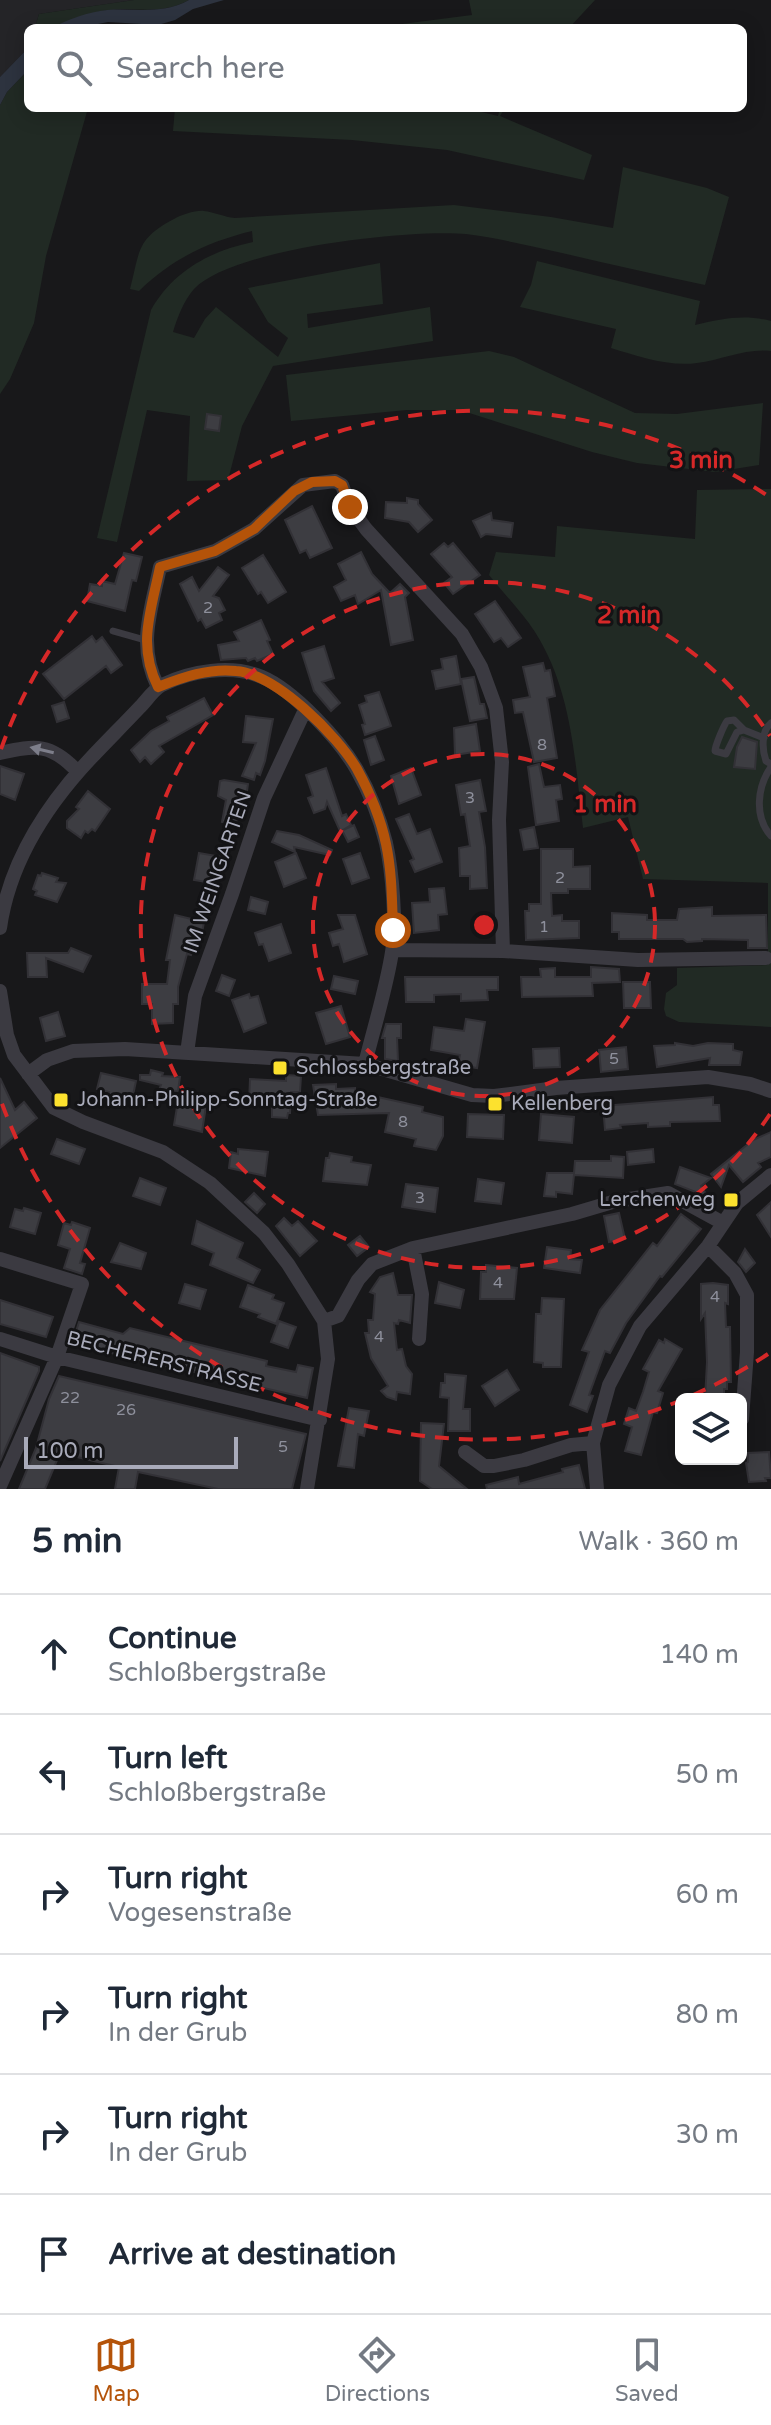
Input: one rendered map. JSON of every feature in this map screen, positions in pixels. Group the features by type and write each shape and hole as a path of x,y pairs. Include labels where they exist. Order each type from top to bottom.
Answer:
{"street":[{"path":"158,687 149,668 145,640 160,567 215,551 254,529 303,485 335,481 342,485 350,507 366,529 462,634 481,667 496,708 502,762 499,820 503,951"},
{"path":"0,928 22,853 48,810 78,772 158,687 200,673 238,671 272,682 305,710 356,768 386,842 393,950 365,1064"},
{"name":"IM WEINGARTEN","path":"187,1053 195,996 264,798 305,710"},
{"path":"0,753 31,746 47,749 63,757 78,772"},
{"path":"393,950 503,951 638,960 768,958"},
{"path":"0,991 7,1035 14,1055 54,1108 163,1152 210,1183 264,1233 324,1321 328,1359 307,1489"},
{"path":"28,1074 47,1060 73,1051 125,1049 365,1064 472,1095 494,1096 556,1088 708,1077 771,1091"},
{"path":"597,1489 593,1443 609,1385 640,1326 708,1246 737,1203 771,1175"},
{"path":"324,1321 338,1316 358,1280 372,1264 413,1248 572,1214 616,1201 668,1193 723,1223"},
{"path":"708,1246 735,1273 747,1295 743,1393"},
{"path":"413,1248 422,1294 419,1339"},
{"path":"0,1259 82,1284 57,1357 0,1486"},
{"name":"BECHERERSTRASSE","path":"0,1339 57,1357 320,1420"},
{"path":"465,1452 484,1466 494,1466 571,1445 593,1443"}],"lane":[{"path":"113,631 145,640"},
{"path":"744,730 737,732 726,754 715,751 727,721 734,720 744,730 764,738"},
{"path":"771,723 767,725 764,738 765,759 771,765 758,801 762,826 771,836"}],"shaded area":[{"path":"0,0 134,0 39,14 36,24 24,24 24,52 0,77"},
{"path":"134,0 189,0 166,8 102,11 64,24 36,24 39,14"},
{"path":"469,0 595,0 573,24 402,24 472,15"},
{"path":"24,74 24,112 87,112 46,256 34,323 10,379 0,394 0,105 7,92"},
{"path":"175,112 482,112 498,116 502,112 500,116 592,155 584,180 447,150 352,140 173,131"},
{"path":"623,167 707,188 729,197 705,285 502,240 440,233 366,238 282,252 245,262 215,275 194,289 181,309 173,332 194,338 216,307 278,357 288,338 268,322 248,288 380,263 383,304 307,314 308,328 430,307 433,341 273,366 242,426 228,480 187,481 190,416 147,410 117,542 97,538 151,310 170,284 194,265 222,251 253,242 252,231 220,241 177,261 139,291 130,289 138,255 152,233 181,216 201,211 235,218 454,205 613,228"},
{"path":"537,261 700,301 695,325 742,318 771,321 771,351 752,351 686,364 653,360 611,348 616,329 520,307 531,285"},
{"path":"489,351 514,357 635,413 677,414 763,403 759,465 715,472 637,463 460,410 407,410 291,421 286,375"},
{"path":"771,489 771,1027 679,1022 666,1016 664,1009 666,993 677,985 677,968 768,965 768,883 643,879 628,817 583,828 570,727 557,678 535,632 489,575 496,552 555,557 557,526 695,539 697,490"}],"water":[{"path":"189,0 224,0 193,9 161,24 60,24 93,12 179,5"},
{"path":"24,52 24,74 7,92 0,105 0,77"}],"building":[{"path":"207,414 221,416 219,431 205,429"},
{"path":"407,498 418,500 432,520 418,532 409,522 385,518 386,502 407,503"},
{"path":"312,506 332,548 310,558 306,550 300,553 285,520"},
{"path":"491,513 492,520 513,523 511,537 486,534 481,537 473,521"},
{"path":"444,543 448,547 453,543 480,575 453,594 444,583 452,577 431,554"},
{"path":"361,552 372,574 390,593 400,584 409,593 405,597 413,640 391,645 381,590 358,604 355,595 341,601 334,587 346,580 338,564"},
{"path":"124,553 142,557 136,581 132,580 125,611 87,601 90,584 102,586 102,581 115,584"},
{"path":"263,555 286,592 268,603 261,592 258,594 242,568"},
{"path":"218,567 229,575 213,596 219,598 225,610 219,613 222,620 206,628 201,619 198,621 180,584 192,577 199,591"},
{"path":"495,601 521,638 508,647 501,638 494,642 475,614"},
{"path":"261,620 273,654 257,661 255,658 248,661 246,658 221,660 218,645 239,641 234,632"},
{"path":"92,636 96,642 102,637 122,665 111,673 106,666 64,699 43,674"},
{"path":"324,646 334,678 322,682 340,703 331,711 314,691 302,653"},
{"path":"456,656 461,684 436,689 432,671 443,669 441,659"},
{"path":"543,663 545,671 550,670 555,696 547,698 557,758 534,762 523,712 515,713 513,700 530,697 523,667"},
{"path":"474,677 480,704 484,704 487,718 470,721 461,679"},
{"path":"379,692 391,726 365,735 359,705 367,702 365,696"},
{"path":"204,698 213,715 159,746 164,752 151,764 145,757 140,762 131,750 151,731 169,721 167,717"},
{"path":"64,702 69,718 57,722 52,706"},
{"path":"246,716 273,719 265,761 260,775 256,773 254,780 242,776 256,743 243,742"},
{"path":"476,724 480,751 455,755 454,728"},
{"path":"375,736 384,760 371,765 364,740"},
{"path":"742,737 757,742 755,769 734,767"},
{"path":"539,764 544,787 560,785 562,799 556,800 559,821 536,825 528,767"},
{"path":"0,766 24,774 15,800 0,794"},
{"path":"326,768 342,816 346,814 351,825 343,830 354,825 359,837 348,842 327,802 325,809 314,813 308,798 313,796 306,775"},
{"path":"411,768 421,795 399,804 391,776"},
{"path":"480,780 486,811 479,812 487,888 470,889 470,876 460,876 459,848 470,846 456,785"},
{"path":"220,781 248,784 243,819 237,818 236,824 222,822 226,800 218,796"},
{"path":"88,791 110,809 95,831 85,831 81,838 67,828 67,821 79,809 76,807"},
{"path":"409,814 417,834 430,829 442,862 415,872 410,861 414,859 396,819"},
{"path":"534,827 538,848 524,850 520,830"},
{"path":"277,831 299,835 332,850 330,855 294,847 295,852 272,842"},
{"path":"541,849 573,849 573,867 590,866 590,889 551,893 552,916 562,915 562,921 579,921 579,938 526,940 525,911 529,911 529,904 541,904"},
{"path":"199,853 222,857 218,884 194,880"},
{"path":"296,853 306,878 284,887 275,862"},
{"path":"360,853 369,878 352,884 343,859"},
{"path":"42,873 58,878 56,882 66,883 57,902 35,895 37,891 33,889 38,875"},
{"path":"444,888 447,914 438,915 439,930 414,933 412,903 430,902 429,889"},
{"path":"251,897 268,902 265,914 248,910"},
{"path":"712,907 712,916 766,915 767,948 748,948 748,940 702,939 687,942 683,939 619,939 619,932 612,932 612,913 647,915 647,920 677,920 679,909"},
{"path":"175,915 204,922 202,933 197,932 191,955 187,954 178,987 178,1004 173,1004 173,1023 152,1024 152,1004 142,1004 142,984 167,984 170,960 166,960"},
{"path":"338,915 355,915 367,954 344,962 339,944 333,946 329,933 343,929"},
{"path":"281,924 291,953 269,961 255,933"},
{"path":"71,948 91,956 83,972 46,958 47,977 28,977 27,953 68,953"},
{"path":"591,967 619,969 620,982 592,983 593,996 522,997 521,977 541,977 540,969 555,968 555,977 591,977"},
{"path":"222,975 235,980 229,996 216,991"},
{"path":"334,976 358,981 355,994 331,989"},
{"path":"405,977 498,977 498,990 487,990 488,1000 461,1001 461,994 434,995 434,1002 406,1002"},
{"path":"623,982 650,982 651,1008 624,1008"},
{"path":"249,994 250,998 258,996 266,1023 244,1032 232,1000"},
{"path":"341,1006 350,1037 326,1044 316,1013"},
{"path":"58,1012 65,1036 46,1041 40,1018"},
{"path":"466,1019 485,1022 477,1068 458,1065 460,1055 431,1050 434,1027 464,1031"},
{"path":"386,1024 401,1024 401,1038 397,1038 398,1061 385,1059 385,1038 382,1038"},
{"path":"675,1043 693,1046 733,1044 733,1050 742,1052 740,1065 709,1065 710,1058 657,1067 654,1046"},
{"path":"626,1047 628,1069 601,1072 599,1050"},
{"path":"559,1048 560,1067 534,1068 533,1049"},
{"path":"151,1070 163,1073 162,1076 180,1077 178,1091 159,1090 161,1085 140,1080 140,1075 150,1075"},
{"path":"101,1073 136,1081 131,1105 117,1102 116,1106 106,1104 109,1092 97,1089"},
{"path":"286,1075 301,1076 300,1092 291,1092 287,1118 272,1117 272,1104 249,1103 250,1079 286,1081"},
{"path":"0,1078 15,1110 24,1102 37,1118 0,1148"},
{"path":"336,1084 336,1089 355,1088 355,1092 423,1107 422,1112 443,1117 443,1136 436,1150 414,1146 416,1139 385,1132 389,1113 318,1115 313,1085"},
{"path":"713,1097 713,1105 719,1105 720,1121 670,1122 670,1126 648,1127 648,1123 620,1125 621,1128 605,1130 603,1106"},
{"path":"178,1101 206,1106 202,1132 174,1125"},
{"path":"468,1114 504,1115 503,1139 467,1137"},
{"path":"541,1114 574,1117 572,1143 539,1140"},
{"path":"771,1132 771,1157 758,1163 761,1167 743,1182 729,1165 721,1187 711,1174 753,1140"},
{"path":"57,1139 85,1149 79,1164 51,1154"},
{"path":"238,1149 268,1152 265,1176 229,1168 231,1152 238,1154"},
{"path":"653,1149 654,1162 628,1165 627,1152"},
{"path":"330,1153 352,1157 351,1162 371,1165 367,1185 323,1181 326,1158"},
{"path":"611,1156 624,1157 623,1178 574,1175 572,1194 556,1192 556,1197 544,1196 547,1173 574,1173 575,1161 611,1161"},
{"path":"680,1167 711,1178 701,1186 708,1197 675,1184"},
{"path":"140,1178 166,1188 160,1205 133,1196"},
{"path":"478,1179 504,1183 501,1204 475,1201"},
{"path":"406,1184 438,1188 435,1212 402,1207"},
{"path":"254,1193 265,1204 257,1213 245,1202"},
{"path":"771,1202 771,1237 757,1215"},
{"path":"24,1208 41,1213 35,1234 10,1227 15,1209 23,1211"},
{"path":"619,1213 625,1239 609,1242 604,1216"},
{"path":"681,1214 701,1229 660,1276 626,1323 610,1353 605,1351 589,1395 593,1396 587,1412 570,1405 589,1352 582,1350 600,1310 653,1243 657,1246"},
{"path":"284,1218 292,1226 298,1221 317,1241 300,1256 276,1226"},
{"path":"197,1221 243,1243 237,1258 260,1270 253,1283 210,1265 214,1253 192,1244"},
{"path":"72,1222 90,1228 80,1263 85,1264 82,1274 64,1268 70,1249 58,1245 64,1223 71,1225"},
{"path":"360,1236 369,1247 357,1256 348,1245"},
{"path":"120,1243 146,1253 141,1269 111,1262"},
{"path":"547,1247 571,1250 570,1259 582,1260 580,1273 544,1268"},
{"path":"745,1249 755,1263 746,1272 738,1262"},
{"path":"486,1265 517,1268 514,1299 480,1299 481,1272 486,1272"},
{"path":"393,1273 398,1295 412,1295 410,1323 399,1320 398,1324 394,1323 397,1350 402,1349 406,1366 412,1374 410,1394 397,1392 396,1400 381,1391 388,1386 371,1358 365,1333 369,1333 368,1320 373,1320 375,1294 370,1292 380,1277"},
{"path":"439,1282 464,1290 460,1308 435,1303"},
{"path":"185,1284 206,1290 200,1309 179,1303"},
{"path":"701,1284 728,1285 728,1304 725,1303 726,1327 730,1327 731,1382 727,1382 724,1393 705,1393 707,1362 705,1313 701,1319"},
{"path":"248,1285 274,1295 272,1299 284,1303 276,1324 240,1307"},
{"path":"542,1298 564,1299 561,1367 543,1367 543,1363 534,1362 536,1314 541,1314"},
{"path":"0,1300 53,1317 46,1337 0,1324"},
{"path":"279,1321 296,1327 288,1348 271,1342"},
{"path":"79,1322 123,1334 130,1328 267,1361 266,1366 296,1372 298,1365 313,1368 307,1398 72,1344"},
{"path":"665,1339 682,1349 658,1391 663,1393 657,1413 653,1412 641,1455 625,1451 632,1427 624,1424 629,1408 636,1411 649,1372 643,1369 659,1340 664,1343"},
{"path":"0,1353 39,1367 39,1371 0,1461"},
{"path":"507,1370 519,1390 495,1406 482,1386"},
{"path":"445,1374 466,1376 463,1409 470,1409 470,1431 448,1431 449,1398 440,1397"},
{"path":"59,1376 306,1434 292,1489 218,1489 138,1472 135,1489 115,1489 119,1467 60,1453 45,1489 19,1489"},
{"path":"349,1408 369,1411 364,1436 358,1434 354,1468 338,1466"},
{"path":"421,1423 444,1424 439,1466 467,1489 432,1489 420,1481"},
{"path":"769,1452 771,1478 749,1482 748,1453"},
{"path":"579,1465 585,1489 487,1489 486,1485 518,1477 519,1484"}],"place":[{"name":"Schlossbergstraße","path":"280,1068"},
{"name":"Johann-Philipp-Sonntag-Straße","path":"61,1100"},
{"name":"Kellenberg","path":"495,1104"},
{"name":"Lerchenweg","path":"731,1200"}],"route":[{"path":"350,507 342,485 335,481 312,482 294,491 254,529 215,551 160,567 145,640 149,668 158,687 183,677 221,670 259,676 272,682 305,710 339,746 356,768 386,842 393,930"}]}
